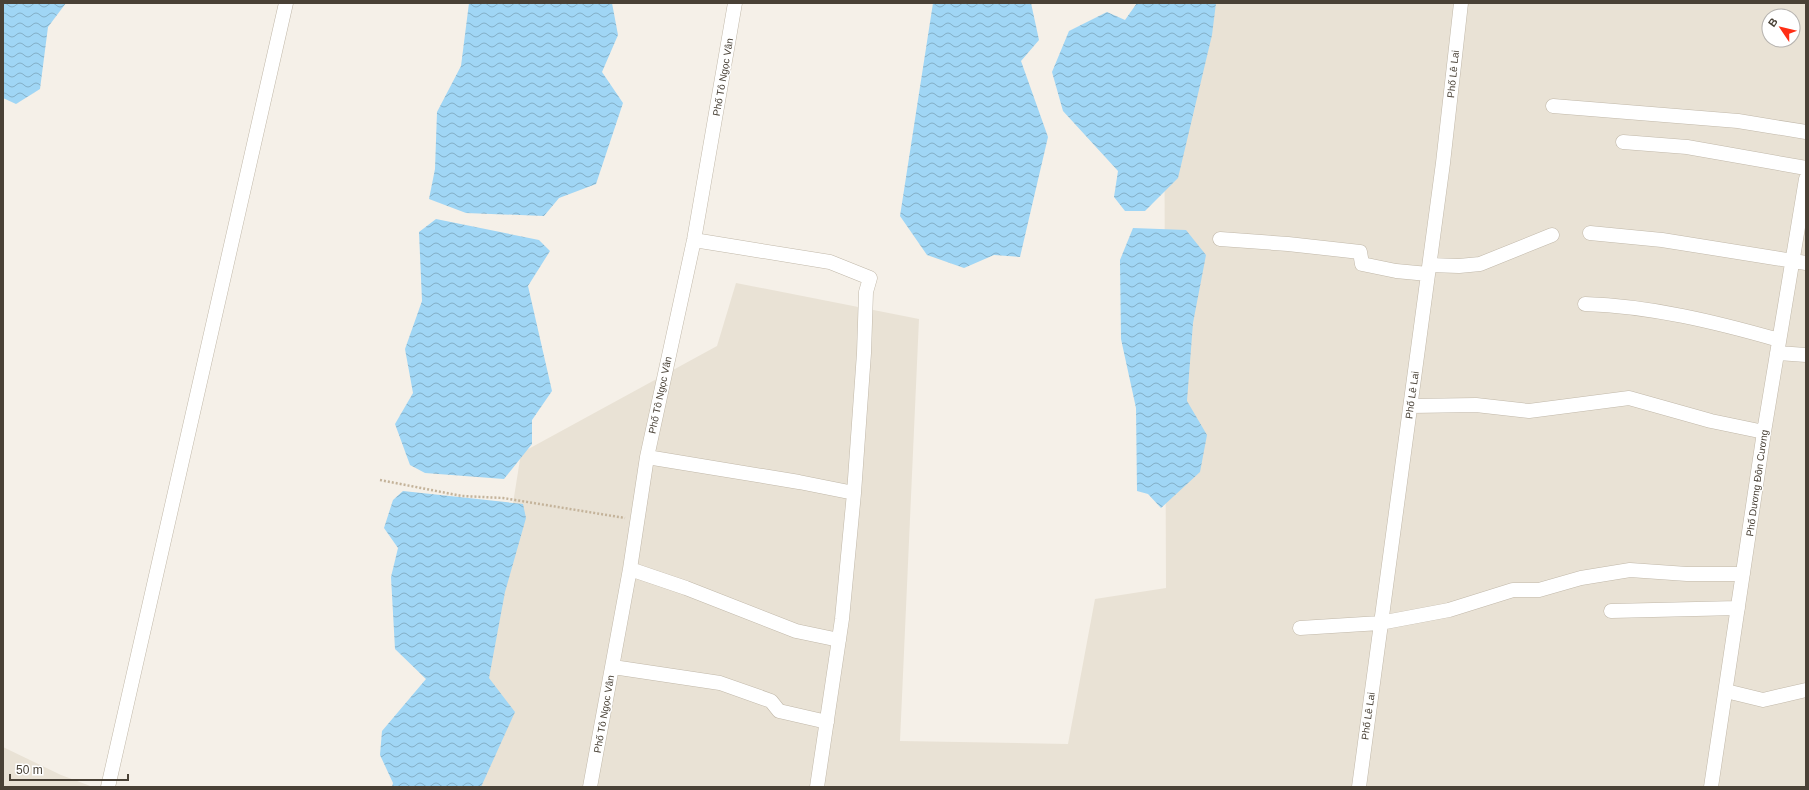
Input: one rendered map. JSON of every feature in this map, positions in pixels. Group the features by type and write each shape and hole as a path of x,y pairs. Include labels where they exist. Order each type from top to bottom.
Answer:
{"street":[{"path":"108,787 286,3"},
{"name":"Phố Tô Ngọc Vân","path":"590,787 630,569 647,457 694,240 735,3"},
{"name":"Phố Lê Lai","path":"1359,787 1380,623 1444,163 1461,3"},
{"path":"1553,106 1738,121 1806,132"},
{"path":"1622,142 1687,147 1806,168"},
{"name":"Phố Dương Đôn Cương","path":"1711,787 1764,432 1791,262 1806,179"},
{"path":"1590,233 1662,240 1806,264"},
{"path":"1220,239 1288,244 1360,252 1362,264 1396,271 1429,270 1480,264 1552,236"},
{"path":"694,240 830,262 870,278 866,292 864,353 854,493 839,640 818,787"},
{"path":"1585,304 1611,305 1680,316 1806,355"},
{"path":"1411,406 1476,405 1529,411 1629,398 1711,421 1764,432"},
{"path":"647,457 799,482 854,493"},
{"path":"630,569 686,588 796,631 839,640"},
{"path":"1300,628 1380,623 1449,610 1513,590 1539,590 1581,578 1630,570 1687,574 1743,574"},
{"path":"1612,611 1738,608"},
{"path":"613,667 720,683 771,701 779,711 827,722"},
{"path":"1726,691 1763,700 1806,690"}],"path":[{"path":"380,480 462,496 503,498 637,520"}],"shaded area":[{"path":"1181,3 1806,3 1806,787 457,787 472,762 521,453 717,346 736,283 919,319 900,741 1068,744 1095,599 1166,588 1164,33"},
{"path":"3,747 61,775 93,787 3,787"}],"water":[{"path":"3,3 66,3 48,27 40,89 16,104 3,98"},
{"path":"469,3 612,3 618,35 602,72 623,103 596,184 559,198 544,216 466,213 429,199 435,169 437,112 461,66"},
{"path":"933,3 1031,3 1039,40 1021,61 1048,137 1020,257 994,255 964,268 927,255 900,216"},
{"path":"1137,3 1216,3 1212,35 1178,178 1145,211 1125,211 1114,197 1118,171 1063,111 1052,72 1069,31 1107,12 1125,20"},
{"path":"436,219 539,240 550,251 528,286 552,391 532,420 532,444 504,479 425,473 410,465 395,424 413,393 405,349 422,301 419,232"},
{"path":"1133,228 1186,230 1206,255 1193,323 1187,401 1207,435 1200,472 1161,508 1148,494 1137,491 1136,408 1121,339 1120,260"},
{"path":"403,491 523,504 526,518 505,592 489,678 515,712 481,787 392,787 393,783 380,755 382,731 426,679 395,649 391,577 398,548 384,528 393,500"}]}
